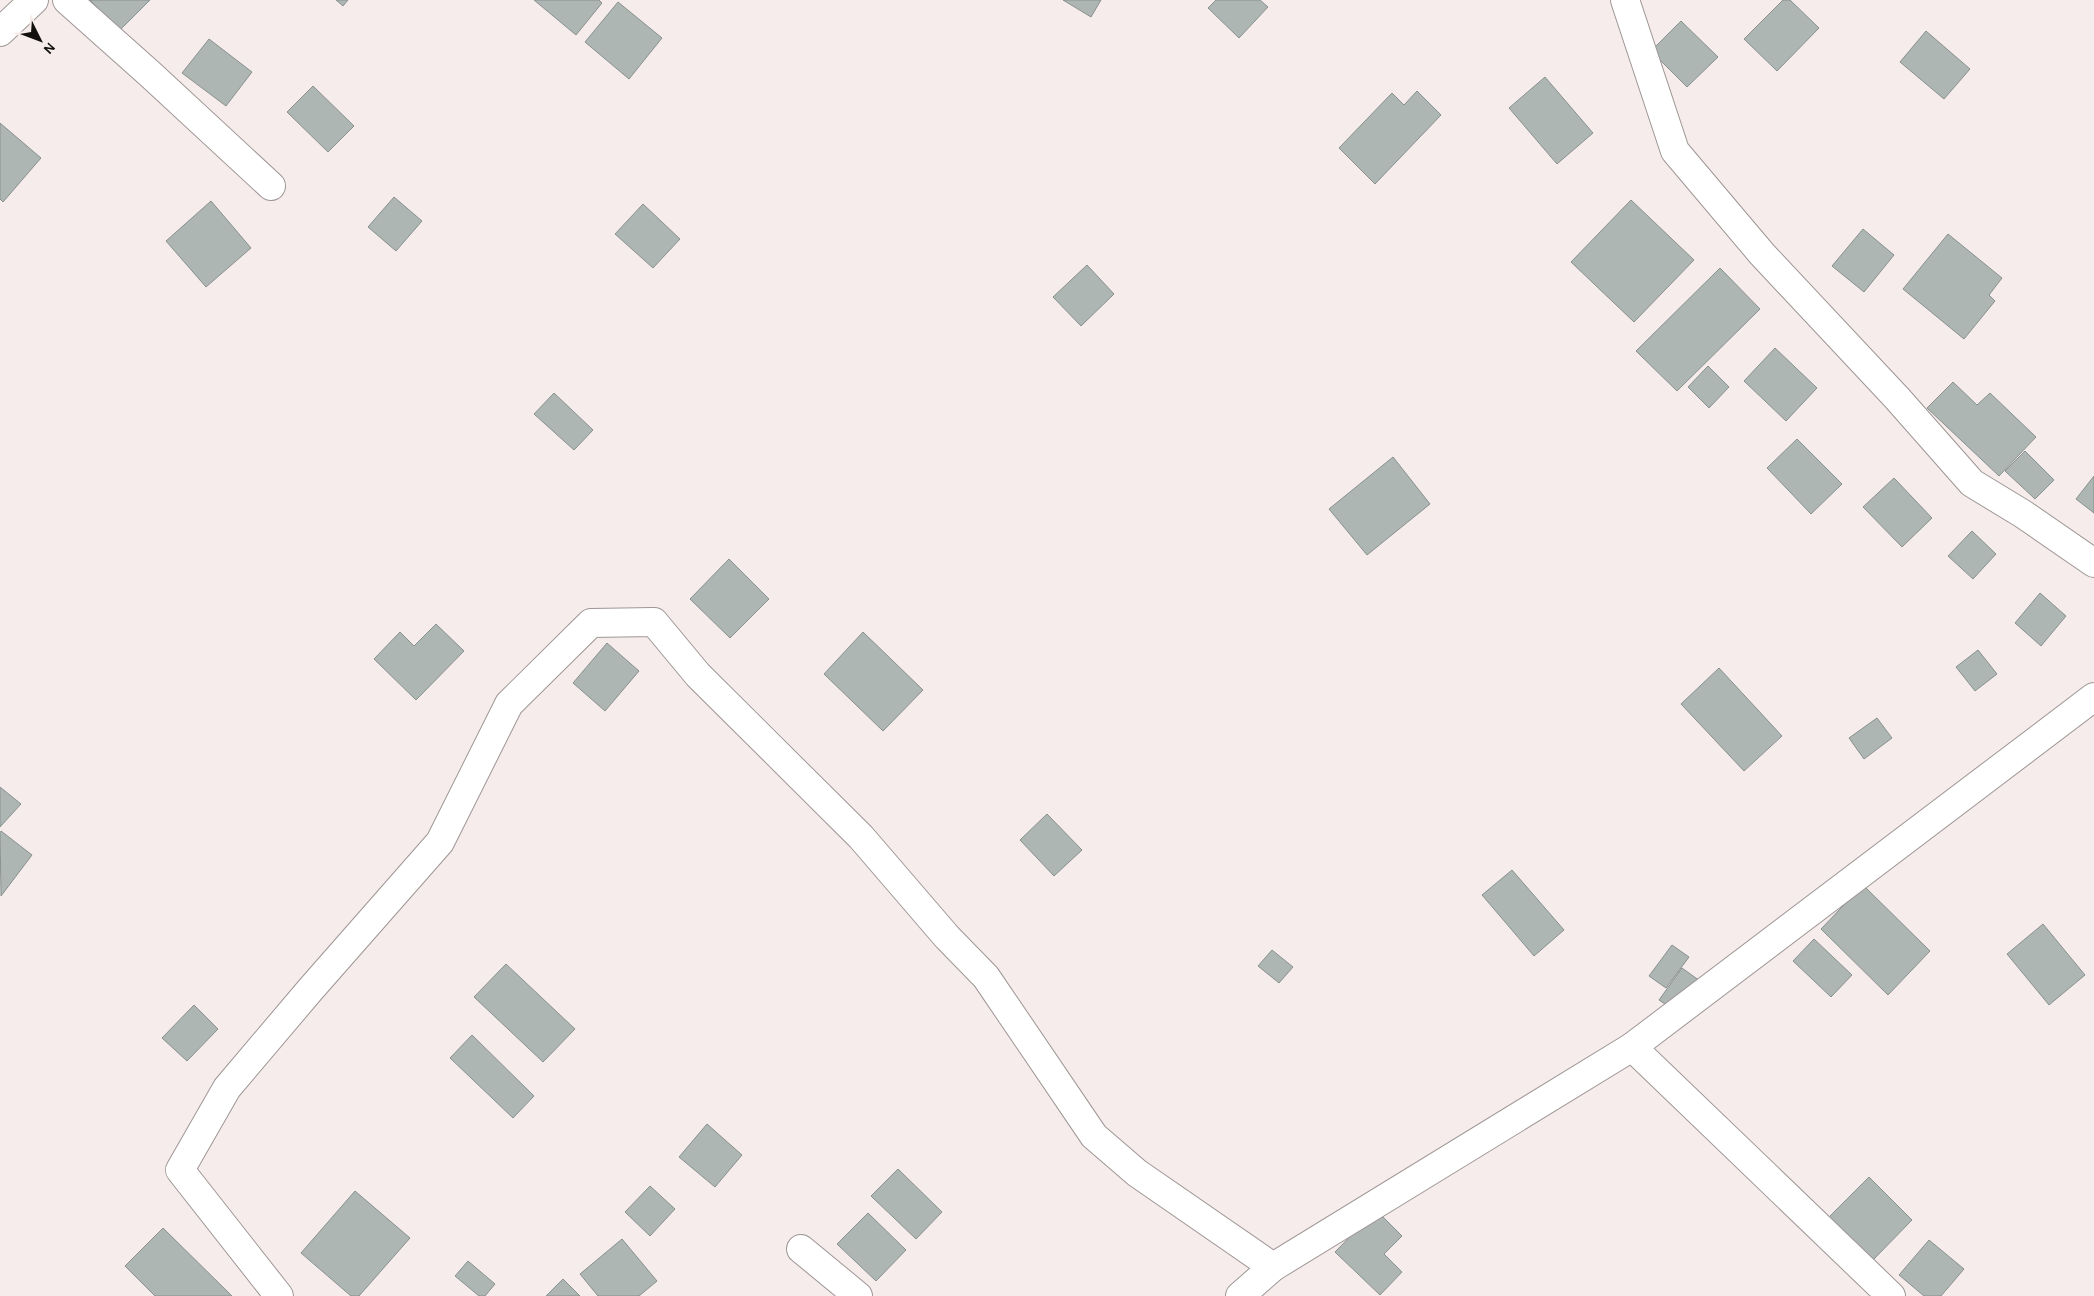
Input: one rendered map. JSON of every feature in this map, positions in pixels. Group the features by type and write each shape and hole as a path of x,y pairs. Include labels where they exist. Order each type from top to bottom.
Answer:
{"street":[{"path":"0,32 34,0"},
{"path":"67,0 271,186"},
{"path":"1625,0 1675,151 1762,254 1897,398 1972,483 2023,514 2094,562"},
{"path":"279,1296 180,1170 227,1088 440,842 509,704 591,623 654,622 698,675 861,837 947,937 986,977 1094,1136 1137,1173 1273,1267"},
{"path":"1240,1296 1273,1267 1632,1047 2091,707"},
{"path":"1632,1047 1891,1296"},
{"path":"801,1249 858,1296"}],"building":[{"path":"90,0 150,0 120,30"},
{"path":"336,0 348,0 343,6"},
{"path":"534,0 599,0 602,3 576,35"},
{"path":"1063,0 1101,0 1091,17"},
{"path":"1216,0 1260,0 1268,7 1239,38 1208,8"},
{"path":"1783,0 1790,0 1819,28 1777,71 1744,39"},
{"path":"618,2 662,38 629,79 585,42"},
{"path":"1681,21 1718,57 1687,87 1651,51"},
{"path":"1926,31 1970,69 1944,99 1900,62"},
{"path":"209,39 252,72 226,106 182,73"},
{"path":"1545,77 1593,133 1557,164 1509,108"},
{"path":"313,86 354,126 328,152 287,112"},
{"path":"1417,91 1441,115 1375,184 1339,148 1392,93 1404,105"},
{"path":"0,123 41,158 3,202 0,199"},
{"path":"394,197 422,221 396,251 368,227"},
{"path":"1631,200 1694,260 1634,322 1571,262"},
{"path":"211,201 251,248 206,287 166,241"},
{"path":"643,204 680,239 653,268 615,234"},
{"path":"1863,229 1894,255 1864,292 1832,266"},
{"path":"1948,234 2002,278 1989,295 1995,301 1964,339 1903,289"},
{"path":"1087,265 1114,294 1081,326 1053,297"},
{"path":"1720,268 1760,309 1677,391 1636,351"},
{"path":"1775,348 1817,388 1786,421 1744,381"},
{"path":"1708,366 1729,387 1709,408 1688,387"},
{"path":"1953,382 1977,405 1990,393 2036,437 1999,476 1927,408"},
{"path":"554,393 593,430 574,450 534,414"},
{"path":"1797,439 1842,484 1811,514 1767,468"},
{"path":"2025,451 2054,480 2035,499 2005,471"},
{"path":"1393,457 1430,504 1367,555 1329,509"},
{"path":"2094,476 2094,513 2076,499"},
{"path":"1894,478 1932,518 1902,547 1863,507"},
{"path":"1972,531 1996,554 1973,579 1948,556"},
{"path":"729,559 769,599 730,638 690,599"},
{"path":"2040,593 2066,616 2041,646 2015,623"},
{"path":"436,624 464,651 416,700 374,659 400,632 414,646"},
{"path":"863,632 923,690 883,731 824,674"},
{"path":"607,643 639,671 605,711 573,683"},
{"path":"1978,650 1997,674 1975,691 1956,667"},
{"path":"1719,668 1782,736 1744,771 1681,704"},
{"path":"1877,718 1892,738 1864,759 1849,738"},
{"path":"0,787 21,804 0,827"},
{"path":"1047,814 1082,850 1054,876 1020,840"},
{"path":"1,831 32,855 1,896 0,833"},
{"path":"1512,870 1564,930 1534,956 1482,895"},
{"path":"1863,885 1930,951 1888,995 1821,929"},
{"path":"2043,924 2085,975 2049,1005 2007,954"},
{"path":"1814,939 1852,975 1831,997 1793,961"},
{"path":"1672,945 1689,957 1666,988 1649,976"},
{"path":"1272,950 1293,967 1279,983 1258,966"},
{"path":"506,964 575,1029 543,1062 474,997"},
{"path":"1682,968 1700,981 1677,1012 1659,1000"},
{"path":"194,1005 218,1029 187,1061 162,1038"},
{"path":"472,1035 534,1096 513,1118 450,1058"},
{"path":"707,1124 742,1155 715,1187 679,1157"},
{"path":"898,1169 942,1212 916,1239 871,1196"},
{"path":"1869,1177 1912,1220 1872,1261 1828,1218"},
{"path":"650,1186 675,1209 650,1236 625,1212"},
{"path":"355,1191 410,1238 359,1296 351,1296 301,1253"},
{"path":"1376,1210 1402,1236 1384,1254 1402,1272 1380,1295 1335,1252"},
{"path":"868,1213 906,1250 876,1281 837,1244"},
{"path":"163,1228 232,1296 155,1296 125,1266"},
{"path":"622,1239 657,1281 639,1296 598,1296 580,1274"},
{"path":"1929,1240 1964,1269 1941,1296 1924,1296 1899,1275"},
{"path":"468,1261 495,1284 485,1296 479,1296 455,1276"},
{"path":"563,1279 580,1296 546,1296"}]}
